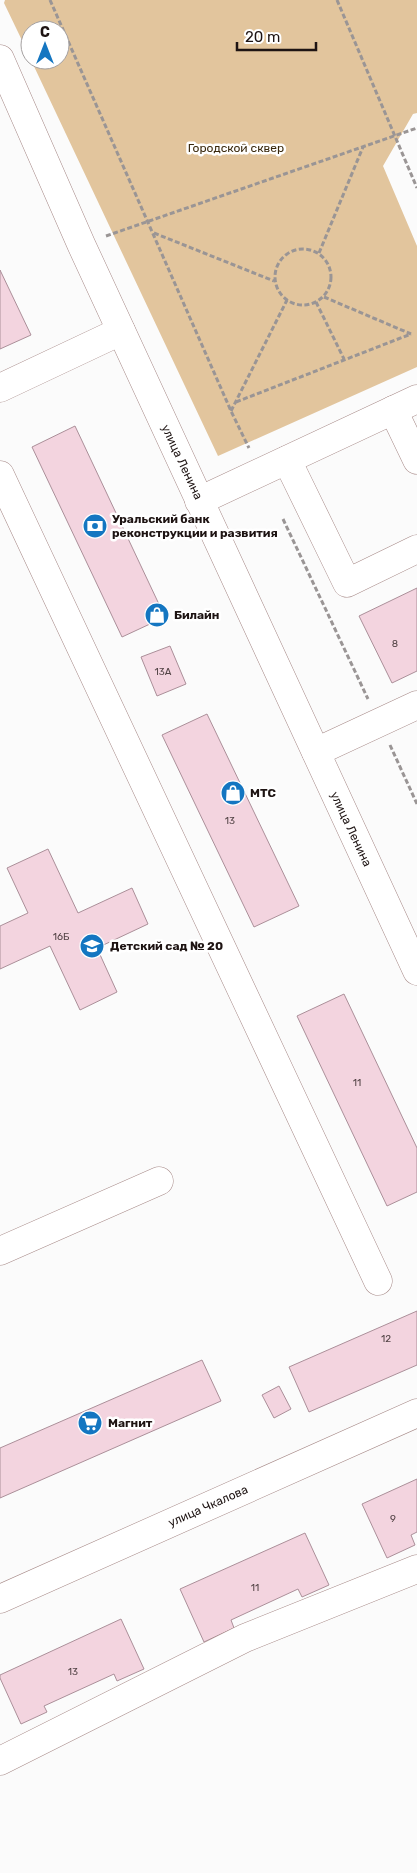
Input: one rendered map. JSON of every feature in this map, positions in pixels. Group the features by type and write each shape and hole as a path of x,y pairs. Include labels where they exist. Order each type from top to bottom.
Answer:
{"street":[{"name":"улица Ленина","path":"0,59 81,244 417,971"},
{"path":"0,388 121,331"},
{"path":"199,500 417,399"},
{"path":"393,410 417,460"},
{"path":"287,460 347,583 417,549"},
{"path":"0,475 378,1281"},
{"path":"316,752 417,705"},
{"path":"0,1251 159,1181"},
{"name":"улица Чкалова","path":"0,1599 417,1413"},
{"path":"0,1761 245,1638 417,1569"}],"path":[{"path":"50,0 231,411 261,472"},
{"path":"337,0 417,188"},
{"path":"81,244 417,128"},
{"path":"319,253 363,146"},
{"path":"154,233 274,281"},
{"path":"303,248 319,253 330,266 332,282 324,297 310,306 294,305 280,296 274,281 276,265 287,252 303,248"},
{"path":"236,402 411,334 324,297"},
{"path":"231,411 287,300"},
{"path":"316,302 344,359"},
{"path":"282,517 417,804"}],"green space":[{"name":"Городской сквер","path":"5,0 417,0 417,113 413,114 383,166 417,246 417,367 218,456 36,70 70,70 70,20 20,20 20,36 4,3"}],"building":[{"path":"0,270 31,335 0,349"},
{"path":"75,426 165,617 122,637 32,447"},
{"path":"417,588 417,671 392,683 359,616"},
{"path":"170,646 186,684 157,696 141,657"},
{"path":"207,714 299,906 254,927 162,735"},
{"path":"48,849 78,913 132,888 148,924 97,948 117,992 80,1010 50,946 0,969 0,926 28,913 7,868"},
{"path":"344,994 417,1148 417,1192 387,1206 297,1016"},
{"path":"417,1311 417,1365 309,1412 289,1367"},
{"path":"202,1360 221,1401 0,1498 0,1448"},
{"path":"279,1386 291,1409 274,1418 262,1395"},
{"path":"417,1479 417,1532 411,1535 415,1545 387,1558 362,1504"},
{"path":"305,1533 329,1585 302,1597 298,1589 231,1620 234,1628 204,1642 180,1589"},
{"path":"121,1619 144,1669 117,1681 114,1674 44,1706 47,1712 21,1724 0,1675"}],"place":[{"name":"Уральский банк реконструкции и развития","path":"95,526"},
{"name":"Билайн","path":"157,615"},
{"name":"МТС","path":"233,793"},
{"name":"Детский сад № 20","path":"92,946"},
{"name":"Магнит","path":"90,1423"}]}
